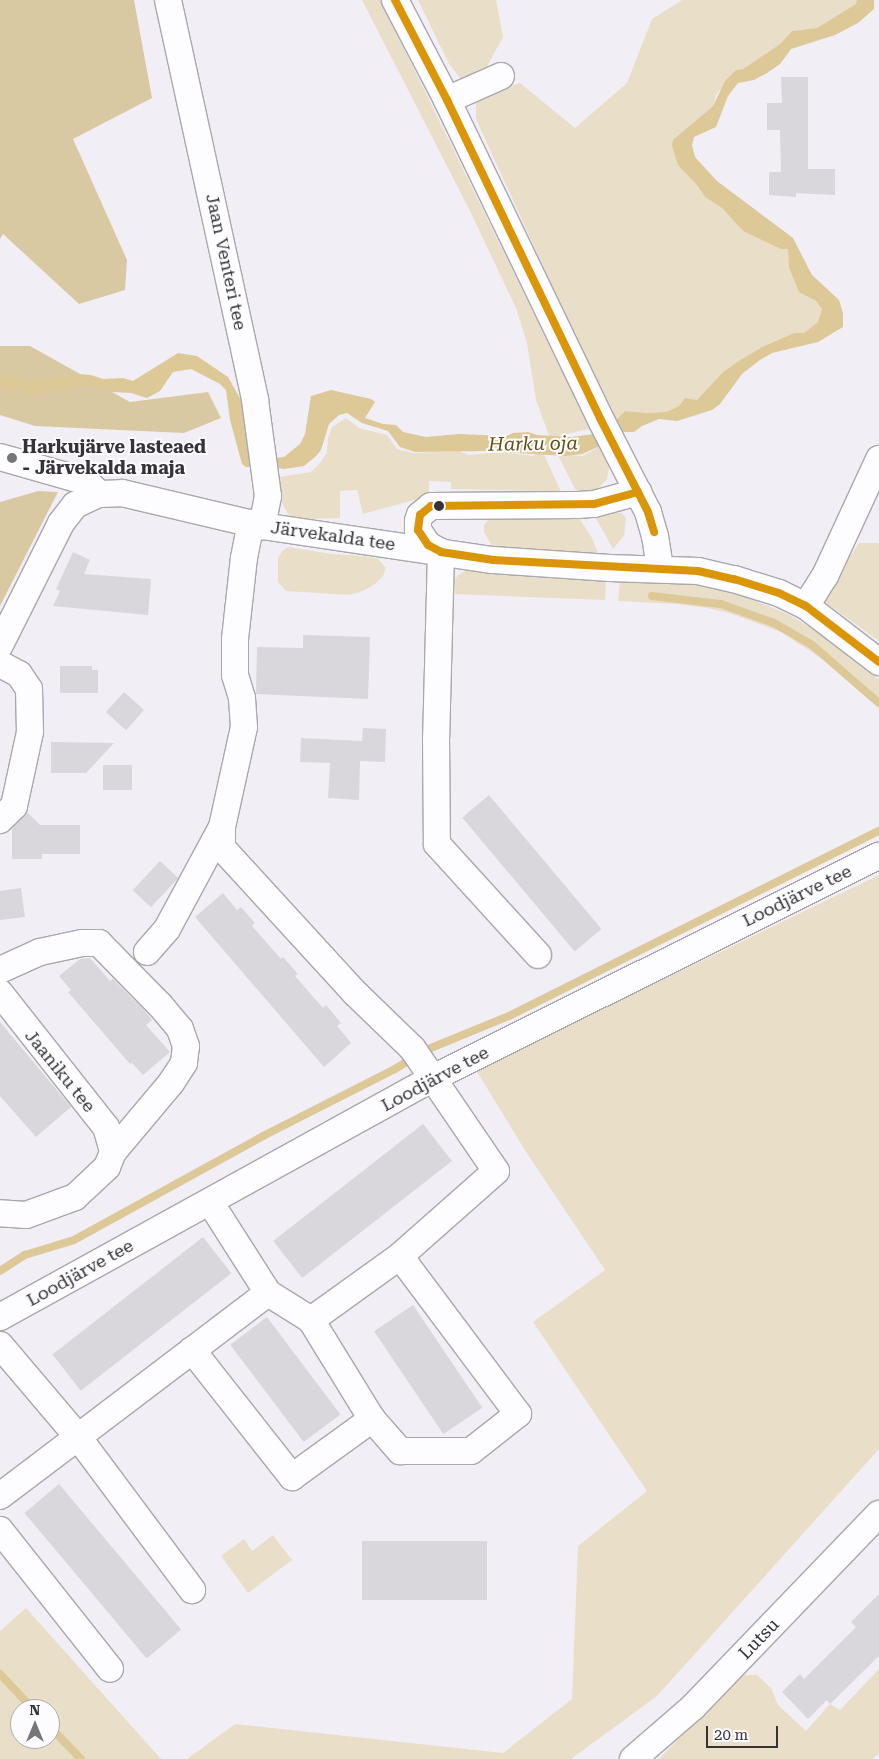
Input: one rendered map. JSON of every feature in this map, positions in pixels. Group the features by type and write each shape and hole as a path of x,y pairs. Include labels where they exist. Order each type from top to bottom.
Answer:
{"street":[{"name":"Jaan Venteri tee","path":"168,0 244,347 268,496 244,558 235,639 235,675 242,698 244,728 222,827"},
{"path":"395,0 447,100 607,432 648,512 656,536 660,569"},
{"path":"447,100 501,76"},
{"path":"0,457 87,482 99,494"},
{"path":"806,606 825,576 879,459"},
{"path":"538,955 437,844 436,738 441,552 428,544 418,530 418,521 420,514 431,506 594,504 638,492"},
{"name":"Järvekalda tee","path":"0,645 62,523 75,505 99,494 122,493 257,525 493,560 698,571 734,578 806,606 879,662"},
{"path":"0,664 19,674 29,689 30,732 14,806 0,820"},
{"path":"147,952 167,929 222,827"},
{"path":"222,827 222,848 424,1065 496,1171 400,1256 310,1320"},
{"name":"Loodjärve tee","path":"0,1317 210,1202 424,1065 879,856"},
{"path":"0,970 40,952 82,943 99,943 160,1005 180,1029 186,1046 184,1063 172,1083 113,1152 107,1167 75,1197 26,1215 0,1213"},
{"name":"Jaaniku tee","path":"0,993 106,1127 113,1152"},
{"path":"210,1202 268,1293 310,1320 372,1419 400,1451 471,1451 518,1414 400,1256"},
{"path":"0,1496 268,1293"},
{"path":"0,1345 78,1437 192,1590"},
{"path":"192,1350 292,1478 372,1419"},
{"name":"Lutsu","path":"633,1759 694,1707 879,1514"},
{"path":"0,1530 110,1668"}],"shaded area":[{"path":"0,0 134,0 152,98 73,139 127,260 125,290 79,304 3,234 0,239"},
{"path":"362,0 380,0 559,365 593,428 550,438 536,400 527,343 516,308 470,211"},
{"path":"418,0 496,0 503,37 484,72 462,80 449,64"},
{"path":"682,0 857,0 857,4 817,28 792,31 780,44 743,69 736,70 716,95 713,106 674,140 705,197 722,208 743,231 788,249 789,269 799,291 816,301 822,309 822,314 818,322 804,333 794,333 762,347 737,362 723,372 697,400 685,398 679,406 666,412 625,411 614,422 476,119 476,97 520,83 575,128 627,83 652,19"},
{"path":"0,346 30,346 130,402 208,392 221,418 184,433 35,426 0,415"},
{"path":"346,418 359,428 387,435 397,449 413,453 459,451 469,455 499,452 533,456 542,450 561,492 545,498 545,491 451,489 451,482 429,481 429,496 363,514 357,490 340,491 340,518 307,519 289,516 277,494 273,478 311,472 321,462 327,452 328,438 332,427"},
{"path":"600,446 609,468 607,479 595,492 583,497 575,489 558,455 583,456"},
{"path":"38,491 58,492 0,606 0,502"},
{"path":"576,513 592,538 598,553 503,549 492,546 484,532 484,525 492,515"},
{"path":"593,513 622,513 626,518 624,536 613,549"},
{"path":"859,543 879,543 879,641 822,600"},
{"path":"288,547 378,559 386,568 383,576 375,584 363,591 350,595 286,591 278,582 278,558 282,551"},
{"path":"467,570 606,579 605,600 453,594 454,581 458,575"},
{"path":"620,580 687,583 713,587 739,594 790,615 834,642 879,680 879,708 822,659 781,632 729,613 707,608 676,604 618,601"},
{"path":"879,875 879,1449 657,1696 571,1759 187,1759 235,1724 503,1753 572,1699 578,1546 647,1491 533,1322 605,1270 526,1152 476,1070"},
{"path":"273,1535 292,1560 248,1593 221,1556 244,1539 252,1551"},
{"path":"26,1608 161,1759 0,1759 0,1631"},
{"path":"879,1669 879,1754 872,1759 659,1759 717,1699 737,1675 757,1675 771,1688 778,1705 806,1731 830,1704 840,1710"}],"water":[{"name":"Harku oja","path":"857,0 874,0 874,9 858,23 835,35 791,49 780,64 767,73 754,80 738,83 728,96 716,127 694,137 692,145 695,157 717,181 793,238 812,275 839,300 843,313 843,327 818,342 772,353 760,360 742,374 720,404 712,410 677,421 659,419 642,426 634,432 619,432 600,446 582,454 566,456 484,451 415,452 400,447 388,431 362,423 347,413 339,415 329,424 321,450 315,457 304,466 284,469 246,467 242,464 230,420 226,390 220,384 191,369 173,372 160,391 147,398 131,393 112,392 87,385 35,396 17,390 10,391 0,386 0,370 5,375 27,380 49,379 78,374 91,375 103,379 123,378 133,381 178,353 197,356 228,377 241,400 245,418 272,458 284,457 300,444 305,434 311,396 331,390 371,399 375,402 365,418 383,424 396,425 403,432 426,437 459,434 506,436 513,433 528,432 537,435 571,437 594,434 614,422 625,411 666,412 679,406 685,398 697,400 723,372 737,362 762,347 794,333 804,333 818,322 822,309 816,301 799,292 789,268 788,249 781,249 743,231 722,208 705,197 697,185 678,165 672,146 673,140 713,106 725,81 736,70 743,69 780,44 792,31 817,28 856,4"}],"building":[{"path":"781,77 808,77 808,169 835,169 835,195 796,193 796,197 769,195 769,172 781,172 780,130 767,130 767,103 782,103"},
{"path":"73,552 90,560 84,574 151,579 148,615 53,606 60,591 56,589"},
{"path":"303,635 370,637 368,699 256,694 257,647 303,648"},
{"path":"60,666 92,666 92,670 98,670 98,693 60,693"},
{"path":"124,692 144,710 126,730 106,712"},
{"path":"363,728 386,729 385,762 360,761 359,800 328,798 330,763 300,762 301,738 362,741"},
{"path":"51,742 114,743 86,773 51,773"},
{"path":"103,765 132,765 132,790 103,790"},
{"path":"489,795 601,929 575,952 462,817"},
{"path":"27,812 40,825 80,825 80,854 42,854 42,859 12,859 12,829"},
{"path":"160,861 178,878 151,907 133,890"},
{"path":"21,888 25,917 0,920 0,891"},
{"path":"223,893 237,910 241,907 255,923 252,926 281,959 283,957 298,974 295,976 323,1008 326,1005 341,1023 337,1026 351,1043 324,1067 195,917"},
{"path":"90,958 110,981 113,979 143,1009 152,1020 146,1025 170,1052 143,1075 132,1063 130,1064 68,992 71,990 59,976 80,959"},
{"path":"0,1022 71,1107 36,1137 0,1096"},
{"path":"423,1124 452,1161 302,1278 273,1241"},
{"path":"203,1237 231,1273 81,1391 52,1355"},
{"path":"413,1305 482,1408 443,1434 374,1331"},
{"path":"267,1317 340,1414 304,1442 230,1345"},
{"path":"59,1484 181,1630 147,1658 25,1513"},
{"path":"362,1541 487,1541 487,1600 362,1600"},
{"path":"879,1594 879,1656 830,1704 827,1700 808,1719 782,1692 800,1674 804,1679 856,1627 851,1622"}],"waterway":[{"path":"652,596 721,604 774,623 812,645 879,703"},
{"path":"0,1271 25,1255 74,1240 263,1136 395,1069 426,1050 509,1016 879,831"},
{"path":"0,1674 24,1699"},
{"path":"60,1737 81,1759"}],"transit line":[{"path":"395,0 447,100 602,422 648,512 654,532"},
{"path":"638,492 594,504 431,506 420,515 418,530 428,545 441,552 493,560 698,571 734,579 779,593 806,606 879,662"}],"place":[{"name":"Harkujärve lasteaed - Järvekalda maja","path":"12,458"}]}
